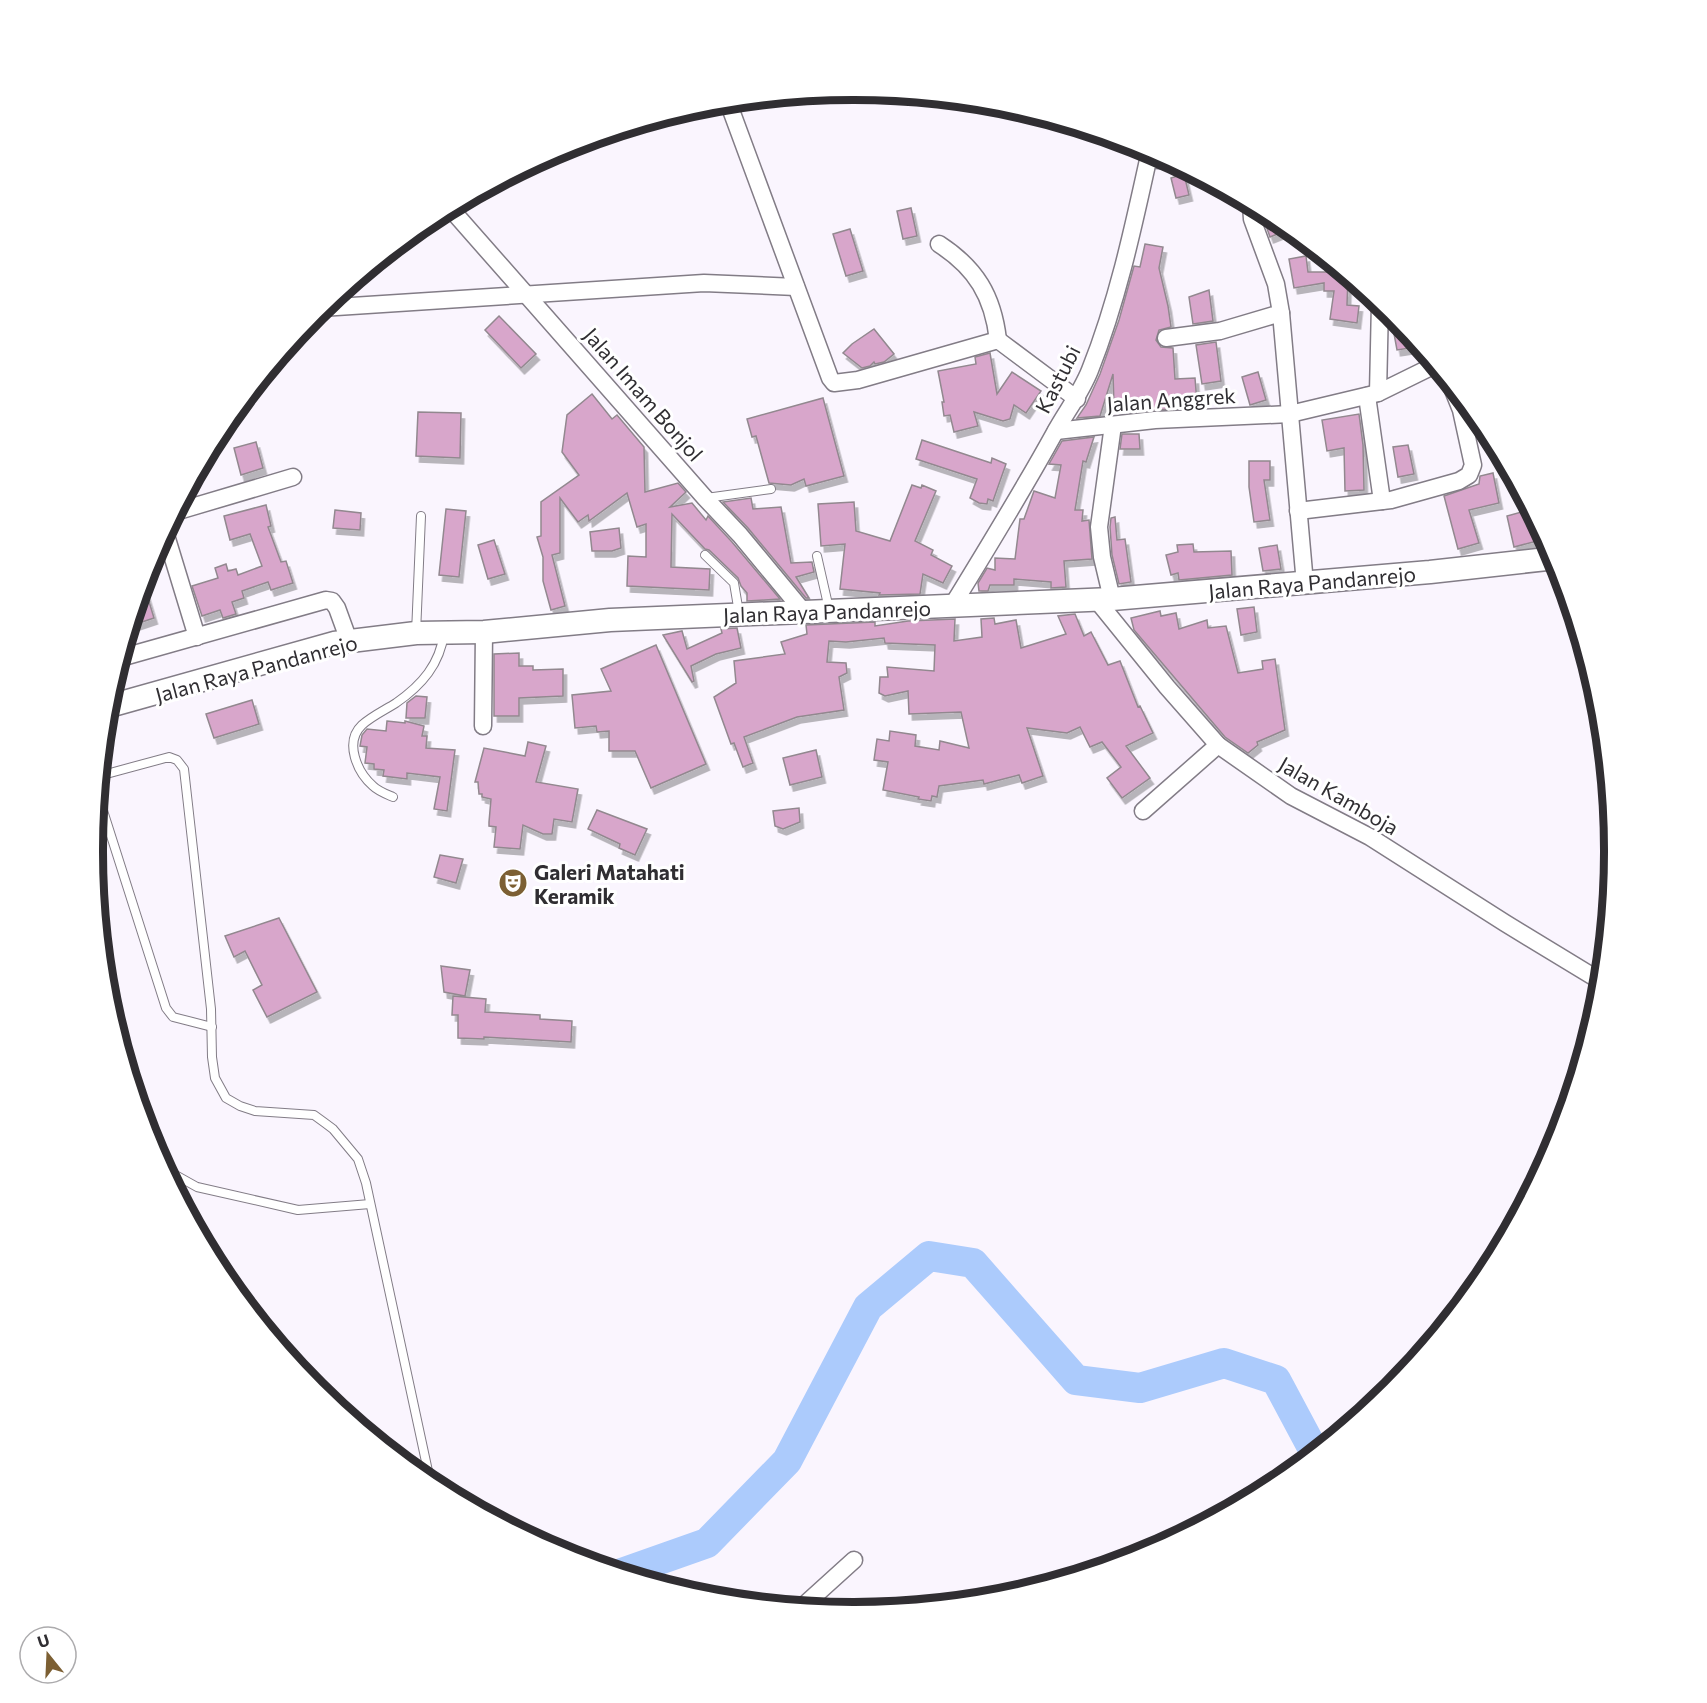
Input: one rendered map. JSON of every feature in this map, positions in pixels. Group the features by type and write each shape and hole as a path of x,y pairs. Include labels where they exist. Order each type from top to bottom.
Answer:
{"main road":[{"name":"Jalan Raya Pandanrejo","path":"117,704 349,640 416,633 484,632 610,620 1103,598 1305,584 1545,559"}],"street":[{"path":"731,111 830,378 834,383 858,380 998,340"},
{"name":"Kastubi","path":"952,606 1028,483 1056,431 1077,399 1090,371 1117,291 1148,161"},
{"name":"Jalan Imam Bonjol","path":"456,215 705,498 741,535 803,611"},
{"path":"1252,215 1276,284 1281,313 1305,584"},
{"path":"939,244 960,260 980,283 996,318 998,340 1077,399"},
{"path":"336,307 704,283 796,287"},
{"path":"1166,338 1220,331 1281,313"},
{"path":"1379,314 1372,395 1382,501"},
{"name":"Jalan Anggrek","path":"1056,431 1155,420 1290,414 1372,395 1428,368"},
{"path":"1298,511 1391,501 1459,482 1469,475 1473,465 1461,411"},
{"path":"1103,598 1099,527 1113,425"},
{"path":"185,509 293,477"},
{"path":"169,544 197,637"},
{"name":"Jalan Kamboja","path":"1103,598 1167,687 1218,745 1291,796 1370,837 1594,977"},
{"path":"128,656 326,600 332,601 337,608 349,640"},
{"path":"483,726 484,632"},
{"path":"1143,811 1218,745"},
{"path":"809,1601 854,1560"}],"lane":[{"path":"705,498 771,489"},
{"path":"416,633 421,516"},
{"path":"705,555 734,583 739,614"},
{"path":"817,556 829,610"},
{"path":"393,797 374,787 363,776 353,750 354,737 360,726 396,703 422,680 442,651 444,633"},
{"path":"107,774 169,757 177,760 184,769 212,1027 215,1078 225,1098 240,1106 255,1111 314,1115 333,1129 358,1159 366,1183 428,1470"},
{"path":"104,812 166,1008 173,1017 212,1027"},
{"path":"176,1175 197,1187 298,1210 370,1204"}],"building":[{"path":"1180,175 1185,177 1189,195 1176,198 1171,178"},
{"path":"911,208 917,236 903,239 897,211"},
{"path":"1265,223 1280,233 1270,237"},
{"path":"850,229 863,271 846,276 833,234"},
{"path":"1145,244 1163,247 1159,268 1171,327 1159,330 1156,340 1161,347 1173,348 1175,379 1195,378 1197,403 1175,405 1175,409 1151,410 1151,408 1114,406 1113,374 1100,416 1077,418 1086,405 1100,374 1119,320 1134,266 1140,267"},
{"path":"1306,256 1308,272 1331,272 1348,286 1347,305 1359,306 1357,323 1330,319 1334,291 1324,291 1324,283 1294,288 1289,259"},
{"path":"1209,290 1213,321 1193,324 1189,297"},
{"path":"499,316 536,354 521,368 485,330"},
{"path":"874,329 894,354 884,362 875,364 874,362 862,368 843,353"},
{"path":"1393,329 1410,347 1397,350"},
{"path":"1216,342 1221,381 1202,384 1196,345"},
{"path":"990,353 997,394 1012,372 1041,391 1026,413 1014,405 1010,419 1003,421 974,412 978,426 954,432 950,415 944,416 942,402 944,402 938,371 976,364 975,357"},
{"path":"1258,372 1266,400 1250,405 1242,377"},
{"path":"592,394 612,419 617,415 644,447 645,492 678,483 686,492 670,507 692,503 706,520 708,516 780,599 747,601 747,593 738,578 709,550 705,549 672,514 671,567 710,569 709,590 627,586 628,556 646,557 646,524 637,527 627,493 589,521 588,515 578,522 560,498 560,553 552,555 565,606 551,610 543,581 543,557 537,537 541,536 541,502 579,475 562,452 567,415"},
{"path":"823,398 844,476 806,486 804,479 791,485 769,483 756,436 752,437 747,419"},
{"path":"418,412 461,413 460,458 416,456"},
{"path":"1359,414 1363,445 1364,490 1345,491 1344,448 1327,451 1322,420"},
{"path":"1122,434 1139,434 1140,449 1120,449"},
{"path":"1094,437 1086,462 1083,461 1075,510 1083,510 1082,521 1089,520 1092,559 1064,561 1066,587 1051,588 1051,582 1014,579 1014,585 990,585 988,591 979,591 978,583 987,568 995,570 995,558 1015,559 1020,519 1024,519 1034,491 1055,498 1061,465 1049,464 1062,441"},
{"path":"922,440 991,463 992,458 1006,464 993,501 988,499 987,504 979,503 970,498 977,479 916,459"},
{"path":"256,442 263,468 241,475 234,448"},
{"path":"1408,445 1414,474 1398,477 1393,447"},
{"path":"1249,461 1270,461 1270,480 1264,480 1270,520 1254,522 1249,487"},
{"path":"1493,473 1499,503 1469,510 1479,543 1458,549 1444,496 1479,484 1480,476"},
{"path":"912,485 921,488 922,485 936,491 915,541 933,550 931,555 952,566 943,583 923,574 920,594 879,595 880,593 840,589 845,544 821,546 818,504 854,502 856,531 890,541"},
{"path":"751,498 753,509 781,507 791,563 812,562 814,572 796,577 809,598 806,598 748,528 723,502"},
{"path":"266,505 271,526 268,527 281,562 286,561 293,583 271,590 268,582 242,591 244,598 232,602 236,614 223,618 220,610 202,616 192,586 218,578 215,568 226,564 228,571 236,569 238,575 262,566 250,534 230,540 224,516"},
{"path":"446,509 466,511 459,577 439,575"},
{"path":"335,510 361,513 360,530 333,528"},
{"path":"1523,512 1537,541 1514,547 1507,516"},
{"path":"1115,517 1117,540 1125,539 1131,582 1119,584 1112,555 1110,527 1111,518"},
{"path":"619,528 621,548 612,551 592,551 590,532"},
{"path":"494,540 505,574 488,579 478,545"},
{"path":"1193,544 1194,552 1231,551 1232,575 1179,580 1178,573 1171,575 1166,555 1178,552 1177,545"},
{"path":"1277,545 1281,569 1263,571 1259,548"},
{"path":"147,596 154,618 138,623"},
{"path":"1254,607 1257,632 1241,635 1237,609"},
{"path":"1160,611 1161,616 1176,613 1179,629 1207,620 1208,628 1226,626 1238,673 1263,669 1262,661 1275,659 1285,730 1257,742 1258,745 1248,753 1225,737 1134,630 1131,618"},
{"path":"1075,614 1084,636 1091,632 1108,665 1120,661 1138,707 1140,706 1153,733 1126,746 1150,778 1122,798 1107,778 1121,767 1102,742 1090,747 1080,727 1067,733 1027,728 1043,776 1022,783 1019,775 984,784 983,780 939,786 937,797 932,796 931,801 883,790 888,762 874,760 877,739 889,741 890,731 916,735 915,746 939,750 940,741 969,748 961,712 909,714 908,691 885,696 879,693 880,677 888,677 887,667 934,671 935,645 885,643 884,638 846,642 829,641 827,662 846,663 847,673 839,677 844,710 797,717 744,737 753,763 743,767 734,743 731,744 714,697 736,683 734,661 785,654 781,642 807,634 806,625 875,622 875,626 908,621 955,619 954,641 982,637 981,619 994,618 995,624 1016,620 1021,648 1066,634 1058,616"},
{"path":"737,628 741,648 716,654 691,666 694,681 692,682 663,635 682,631 687,649 722,633 721,629"},
{"path":"656,645 706,764 651,788 635,751 609,751 609,731 597,732 596,726 575,728 572,695 611,691 601,669"},
{"path":"519,653 519,666 533,666 533,670 563,669 563,696 519,698 519,716 494,716 494,654"},
{"path":"416,696 427,697 425,718 406,718 407,703"},
{"path":"252,700 259,724 214,738 206,714"},
{"path":"387,721 405,723 405,721 424,726 422,736 427,736 426,748 455,750 447,811 434,809 440,777 407,773 407,779 383,776 384,770 374,769 374,764 365,763 367,747 360,746 362,735 367,729 386,731"},
{"path":"528,742 546,746 536,782 578,789 572,822 554,819 552,834 543,834 523,825 520,849 494,847 496,827 489,826 491,799 479,794 478,782 475,782 484,748 525,756"},
{"path":"816,750 822,777 790,785 783,758"},
{"path":"799,808 800,822 783,829 775,826 773,811"},
{"path":"597,810 647,829 635,855 619,848 620,844 588,829"},
{"path":"440,855 463,859 456,883 434,877"},
{"path":"279,918 317,992 267,1017 253,990 262,985 245,951 234,957 225,936"},
{"path":"441,966 470,970 465,996 444,992"},
{"path":"453,996 486,999 485,1012 540,1015 540,1019 572,1021 571,1042 484,1037 484,1039 458,1038 458,1015 452,1015"}],"waterway":[{"path":"633,1569 707,1543 787,1461 868,1307 929,1256 973,1263 1076,1380 1140,1388 1224,1363 1276,1380 1312,1447"}],"place":[{"name":"Galeri Matahati Keramik","path":"513,883"}]}
